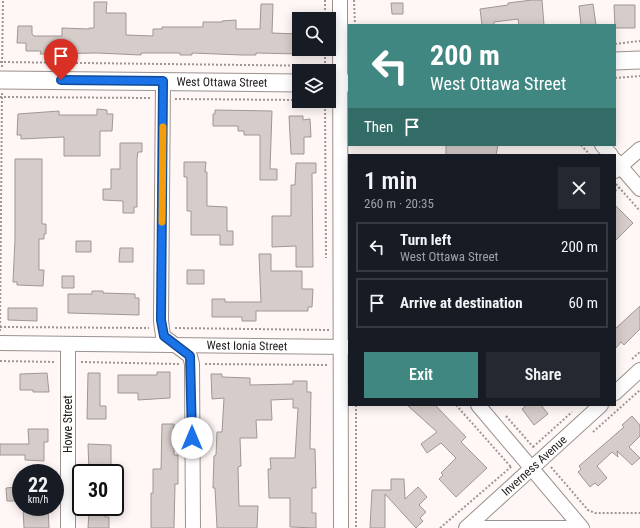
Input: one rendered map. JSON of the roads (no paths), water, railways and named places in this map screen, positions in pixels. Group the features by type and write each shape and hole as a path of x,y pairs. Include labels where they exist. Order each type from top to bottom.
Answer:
{"street":[{"path":"340,0 338,347 333,365 341,528"},
{"path":"616,61 640,60"},
{"name":"West Ottawa Street","path":"1,80 292,83"},
{"path":"163,81 161,320 164,336 190,356 192,364 193,528"},
{"path":"603,146 610,154"},
{"path":"640,148 617,166 640,189"},
{"name":"West Ionia Street","path":"0,343 338,347"},
{"name":"Howe Street","path":"68,344 68,528"},
{"path":"616,391 640,370"},
{"path":"479,406 582,528"},
{"name":"Inverness Avenue","path":"467,528 531,468 537,452 600,406"},
{"path":"467,528 569,528"}]}
